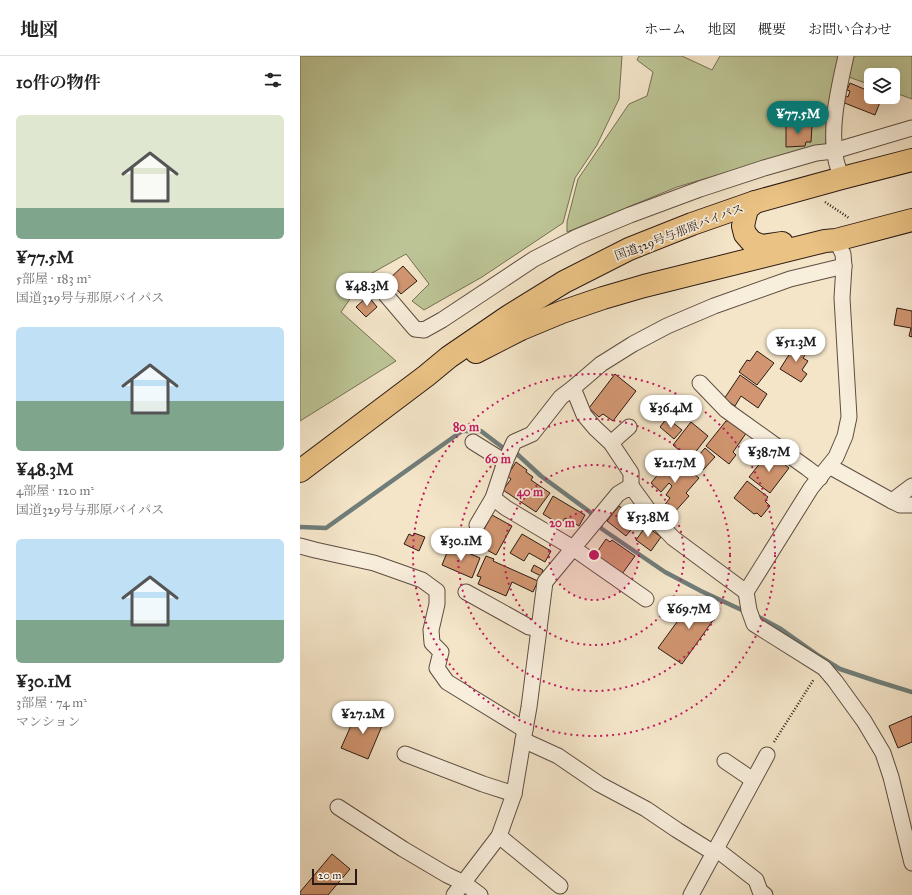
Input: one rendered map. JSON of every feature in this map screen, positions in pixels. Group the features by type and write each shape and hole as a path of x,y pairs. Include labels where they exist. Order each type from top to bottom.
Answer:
{"highway":[{"name":"国道329号与那原バイパス","path":"300,471 449,357 509,316 564,282 629,249 692,224 755,202 912,160"},
{"path":"864,172 892,174 912,170"},
{"path":"755,202 747,209 743,226 745,234 752,242 762,246 793,241 830,240"},
{"name":"国道329号与那原バイパス","path":"426,376 456,364 521,329 562,312 644,286 912,220"}],"street":[{"path":"842,178 836,162 834,151 834,123 836,98 846,56"},
{"path":"834,123 841,131 849,136 866,142"},
{"path":"386,295 415,328 424,330 442,320 534,259 577,237 630,215 764,168 816,154 834,151 912,128"},
{"path":"746,592 811,488 836,457 845,436 849,417 842,298 844,266 843,254 830,240"},
{"path":"477,525 493,498 505,462 514,442 532,434 561,397 601,364 633,344 667,326 714,306 790,279 844,266"},
{"path":"700,383 726,410 820,478"},
{"path":"573,388 584,415 595,428 612,442 631,473 631,486 655,519 673,538 746,592 754,624 822,667 835,681 864,720 883,753 891,777 912,862"},
{"path":"612,442 629,428"},
{"path":"473,442 505,462"},
{"path":"829,466 900,505 912,505"},
{"path":"454,895 499,836 514,794 529,708 545,582 618,494 631,486"},
{"path":"892,501 912,486"},
{"path":"493,498 506,508 573,548 646,599"},
{"path":"300,546 374,563 422,580 438,591 437,604 431,630 432,643 441,652 437,668 447,682 599,784 646,809 677,830 715,850 756,880 760,891 765,895"},
{"path":"466,592 529,627 539,629"},
{"path":"405,754 483,784 514,794"},
{"path":"691,895 767,755"},
{"path":"725,761 753,780"},
{"path":"338,807 447,875 464,883 480,895"},
{"path":"499,836 560,886"}],"path":[{"path":"822,200 855,222"},
{"path":"767,755 822,667"}],"green space":[{"path":"300,56 622,56 619,99 597,145 575,178 563,223 482,277 424,310 412,301 429,284 406,254 365,277 341,312 396,361 300,421"},
{"path":"639,56 682,56 712,70 720,56 840,56 826,121 826,146 757,163 677,187 567,232 567,222 578,179 629,104 647,96 653,72 637,60"},
{"path":"851,56 912,56 912,99 900,95 900,68 864,68 864,82 846,76"}],"building":[{"path":"850,83 864,89 864,104 879,104 875,115 842,102 844,95 848,97 850,91 847,90"},
{"path":"786,125 812,125 811,142 806,142 805,146 786,147"},
{"path":"403,266 417,281 401,294 388,280"},
{"path":"368,296 377,307 366,317 356,307"},
{"path":"897,308 912,311 912,337 909,336 911,328 894,325"},
{"path":"797,342 809,349 803,358 808,361 802,370 807,374 801,382 780,369"},
{"path":"757,351 774,363 757,385 739,372 747,360 750,361"},
{"path":"615,374 636,391 613,421 603,414 599,417 589,408"},
{"path":"740,375 767,394 758,408 741,396 735,406 724,399"},
{"path":"667,418 682,430 674,439 660,427"},
{"path":"730,419 747,432 733,452 736,455 729,464 706,446 726,421"},
{"path":"691,422 708,436 690,459 673,445"},
{"path":"705,448 715,457 703,470 693,462"},
{"path":"769,452 789,468 770,493 749,477"},
{"path":"672,457 699,478 686,493 689,496 672,515 666,512 663,507 670,498 666,495 672,486 669,483 661,492 651,483"},
{"path":"516,462 527,470 526,472 533,477 531,480 550,493 536,512 503,490 511,479 507,476"},
{"path":"747,481 768,497 765,501 770,506 761,517 757,513 754,514 734,498"},
{"path":"553,496 585,515 579,526 565,518 562,523 557,520 556,522 543,514"},
{"path":"619,506 624,510 626,508 640,518 626,536 607,521"},
{"path":"492,515 512,526 496,555 478,545 485,533 483,531"},
{"path":"646,526 661,537 651,551 636,540"},
{"path":"414,533 425,537 419,551 404,544 409,534 413,536"},
{"path":"522,534 551,551 545,562 529,553 524,561 510,553"},
{"path":"606,539 610,542 612,540 635,556 622,574 595,555"},
{"path":"450,545 480,558 472,578 442,565"},
{"path":"486,556 494,559 493,561 538,581 533,592 512,582 506,596 478,584 481,577 477,576"},
{"path":"534,565 543,570 541,576 531,571"},
{"path":"696,596 719,612 682,664 658,648"},
{"path":"358,710 384,721 368,759 341,748"},
{"path":"912,716 912,742 898,748 889,726"},
{"path":"332,854 350,869 328,895 300,895 300,892"}],"waterway":[{"path":"300,527 326,528 462,431 481,431 502,447 517,454 541,476 590,512 602,529 665,572 746,612"},
{"path":"755,615 781,629 840,669 912,692"}]}
